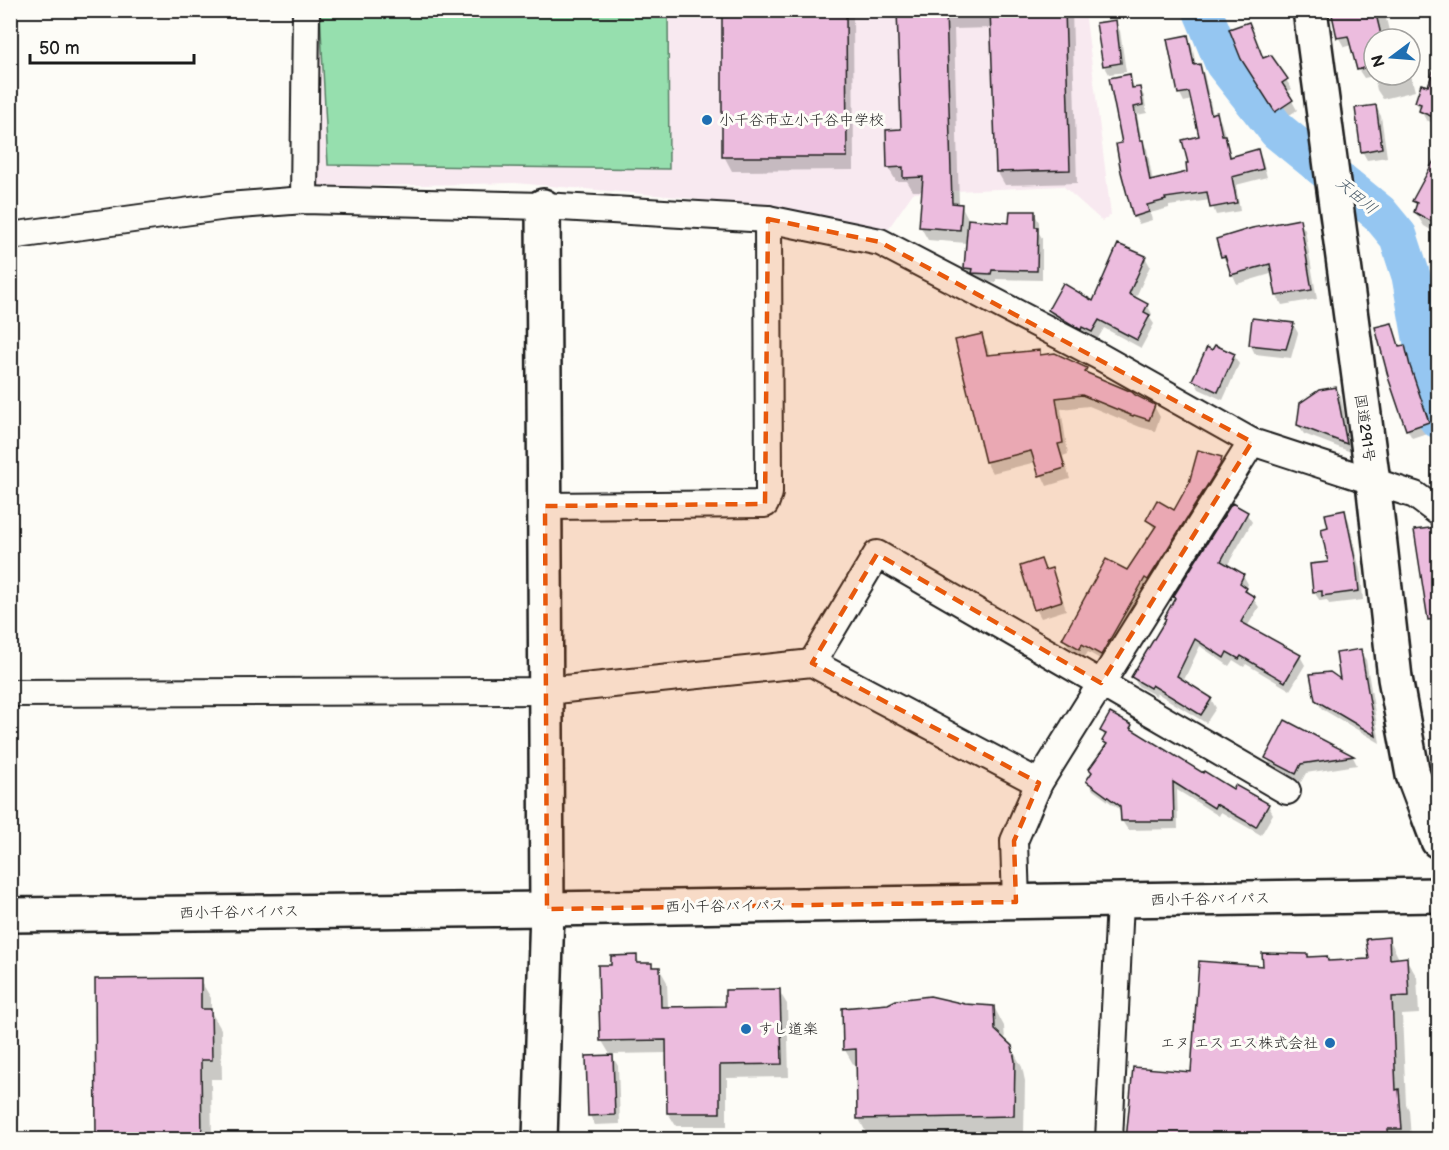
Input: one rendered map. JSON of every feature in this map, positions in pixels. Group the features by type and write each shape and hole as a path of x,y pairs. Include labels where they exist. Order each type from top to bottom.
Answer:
{"main road":[{"name":"国道291号","path":"1310,10 1373,482 1397,689 1413,775 1438,841"},
{"path":"540,1140 548,909 543,206"},
{"name":"西小千谷バイパス","path":"10,915 1438,895"}],"street":[{"path":"304,200 306,10"},
{"path":"10,236 227,206 304,200 543,206 768,219 880,242 1097,355 1252,442 1415,495 1438,512"},
{"path":"545,506 765,504 769,493 768,219"},
{"path":"1016,902 1014,841 1039,783 1252,442"},
{"path":"812,663 877,554 1287,791"},
{"path":"10,693 546,691 812,663 1039,783"},
{"path":"1109,1140 1120,901"}],"highlighted area":[{"path":"768,219 880,242 1252,442 1101,683 877,554 812,663 1039,783 1014,841 1016,902 547,909 545,506 765,504"}],"shaded area":[{"name":"小千谷市立小千谷中学校","path":"314,11 1085,11 1111,215 1102,221 1063,186 913,193 886,232 824,217 679,197 515,183 319,187"}],"green space":[{"path":"320,11 668,11 669,169 328,165"}],"building":[{"path":"722,10 846,10 847,157 722,157"},
{"path":"897,10 946,10 952,203 962,204 960,230 919,227 923,177 903,178 903,167 887,168 886,130 901,129"},
{"path":"990,10 1065,10 1070,170 996,172"},
{"path":"1331,10 1375,10 1379,27 1362,27 1362,69 1357,70 1348,36 1337,38"},
{"path":"1116,20 1121,63 1103,66 1096,23"},
{"path":"1249,22 1263,58 1271,55 1288,79 1282,83 1293,100 1275,112 1241,59 1229,29"},
{"path":"1188,35 1194,65 1200,64 1211,114 1217,112 1230,157 1258,149 1263,169 1232,177 1237,203 1210,208 1207,192 1165,198 1166,200 1147,205 1149,212 1133,217 1116,144 1122,143 1109,78 1130,74 1132,88 1140,87 1143,105 1134,107 1140,140 1143,140 1150,181 1187,172 1186,163 1188,163 1182,140 1199,136 1189,92 1178,94 1167,39"},
{"path":"1436,62 1438,63 1438,119 1419,111 1421,104 1415,102 1422,84 1428,86"},
{"path":"1376,105 1382,148 1361,152 1355,108"},
{"path":"1438,153 1438,225 1414,212 1417,203 1412,201"},
{"path":"1010,211 1035,211 1035,227 1038,227 1037,271 992,270 991,274 972,273 973,269 964,268 968,219 1009,223"},
{"path":"1300,219 1312,290 1276,296 1270,264 1231,275 1225,256 1221,257 1216,239 1252,228"},
{"path":"1118,244 1146,256 1129,294 1148,304 1144,312 1150,315 1137,340 1099,320 1092,332 1082,327 1081,330 1048,310 1063,283 1093,301"},
{"path":"1252,318 1294,323 1286,349 1249,345"},
{"path":"1392,323 1399,346 1405,345 1429,422 1406,430 1389,380 1375,327"},
{"path":"982,334 987,355 1040,350 1040,355 1055,353 1087,368 1085,372 1132,392 1155,405 1149,420 1133,416 1082,395 1056,398 1063,443 1058,444 1065,468 1039,476 1031,451 985,462 955,340"},
{"path":"1215,345 1235,354 1218,392 1192,380 1207,347 1212,350"},
{"path":"1336,387 1347,444 1297,425 1300,403 1319,390"},
{"path":"1198,450 1222,457 1220,465 1148,580 1145,578 1101,655 1082,644 1080,649 1062,639 1106,559 1127,570 1156,526 1146,520 1157,500 1174,510 1189,483"},
{"path":"1232,503 1248,512 1221,561 1244,574 1240,583 1247,588 1245,591 1255,597 1241,622 1301,655 1285,682 1241,656 1239,659 1227,652 1224,658 1195,639 1177,676 1212,698 1201,715 1152,685 1150,688 1131,677 1166,619 1164,618 1175,598 1173,597"},
{"path":"1345,510 1359,591 1322,596 1322,591 1313,592 1310,564 1328,562 1321,529 1328,527 1325,514"},
{"path":"1438,527 1438,619 1428,620 1414,530"},
{"path":"1041,559 1045,570 1052,568 1062,601 1034,610 1020,566"},
{"path":"1361,649 1376,736 1315,700 1310,674 1330,672 1340,679 1336,653"},
{"path":"1110,713 1132,725 1130,728 1203,773 1204,771 1233,789 1235,785 1269,804 1256,827 1216,804 1214,808 1173,782 1174,821 1121,821 1120,806 1086,781 1092,772 1089,769 1107,744 1102,741 1106,734 1100,731"},
{"path":"1285,720 1354,756 1301,764 1296,774 1265,758"},
{"name":"エヌ エス エス株式会社","path":"1389,937 1390,959 1407,957 1409,996 1392,997 1396,1090 1399,1089 1402,1129 1388,1129 1388,1140 1126,1140 1133,1067 1191,1072 1199,961 1263,966 1262,953 1308,954 1308,957 1327,956 1328,961 1369,959 1366,939"},
{"path":"637,955 637,963 652,963 652,967 660,967 661,1007 725,1006 725,990 780,989 782,1064 720,1065 720,1113 667,1113 666,1040 600,1041 598,965 611,965 611,956"},
{"path":"201,978 201,1009 211,1009 212,1060 201,1060 202,1140 96,1140 95,979"},
{"path":"930,996 965,1004 994,1006 995,1030 1012,1046 1015,1061 1014,1116 857,1119 856,1049 843,1050 842,1008 888,1004 896,1000"},
{"path":"613,1055 615,1115 588,1116 586,1056"}],"waterway":[{"name":"天田川","path":"1202,10 1224,63 1278,131 1379,213 1398,236 1411,276 1438,419"}],"place":[{"name":"小千谷市立小千谷中学校","path":"707,120"},
{"name":"すし道楽","path":"746,1029"},
{"name":"エヌ エス エス株式会社","path":"1330,1043"}]}
